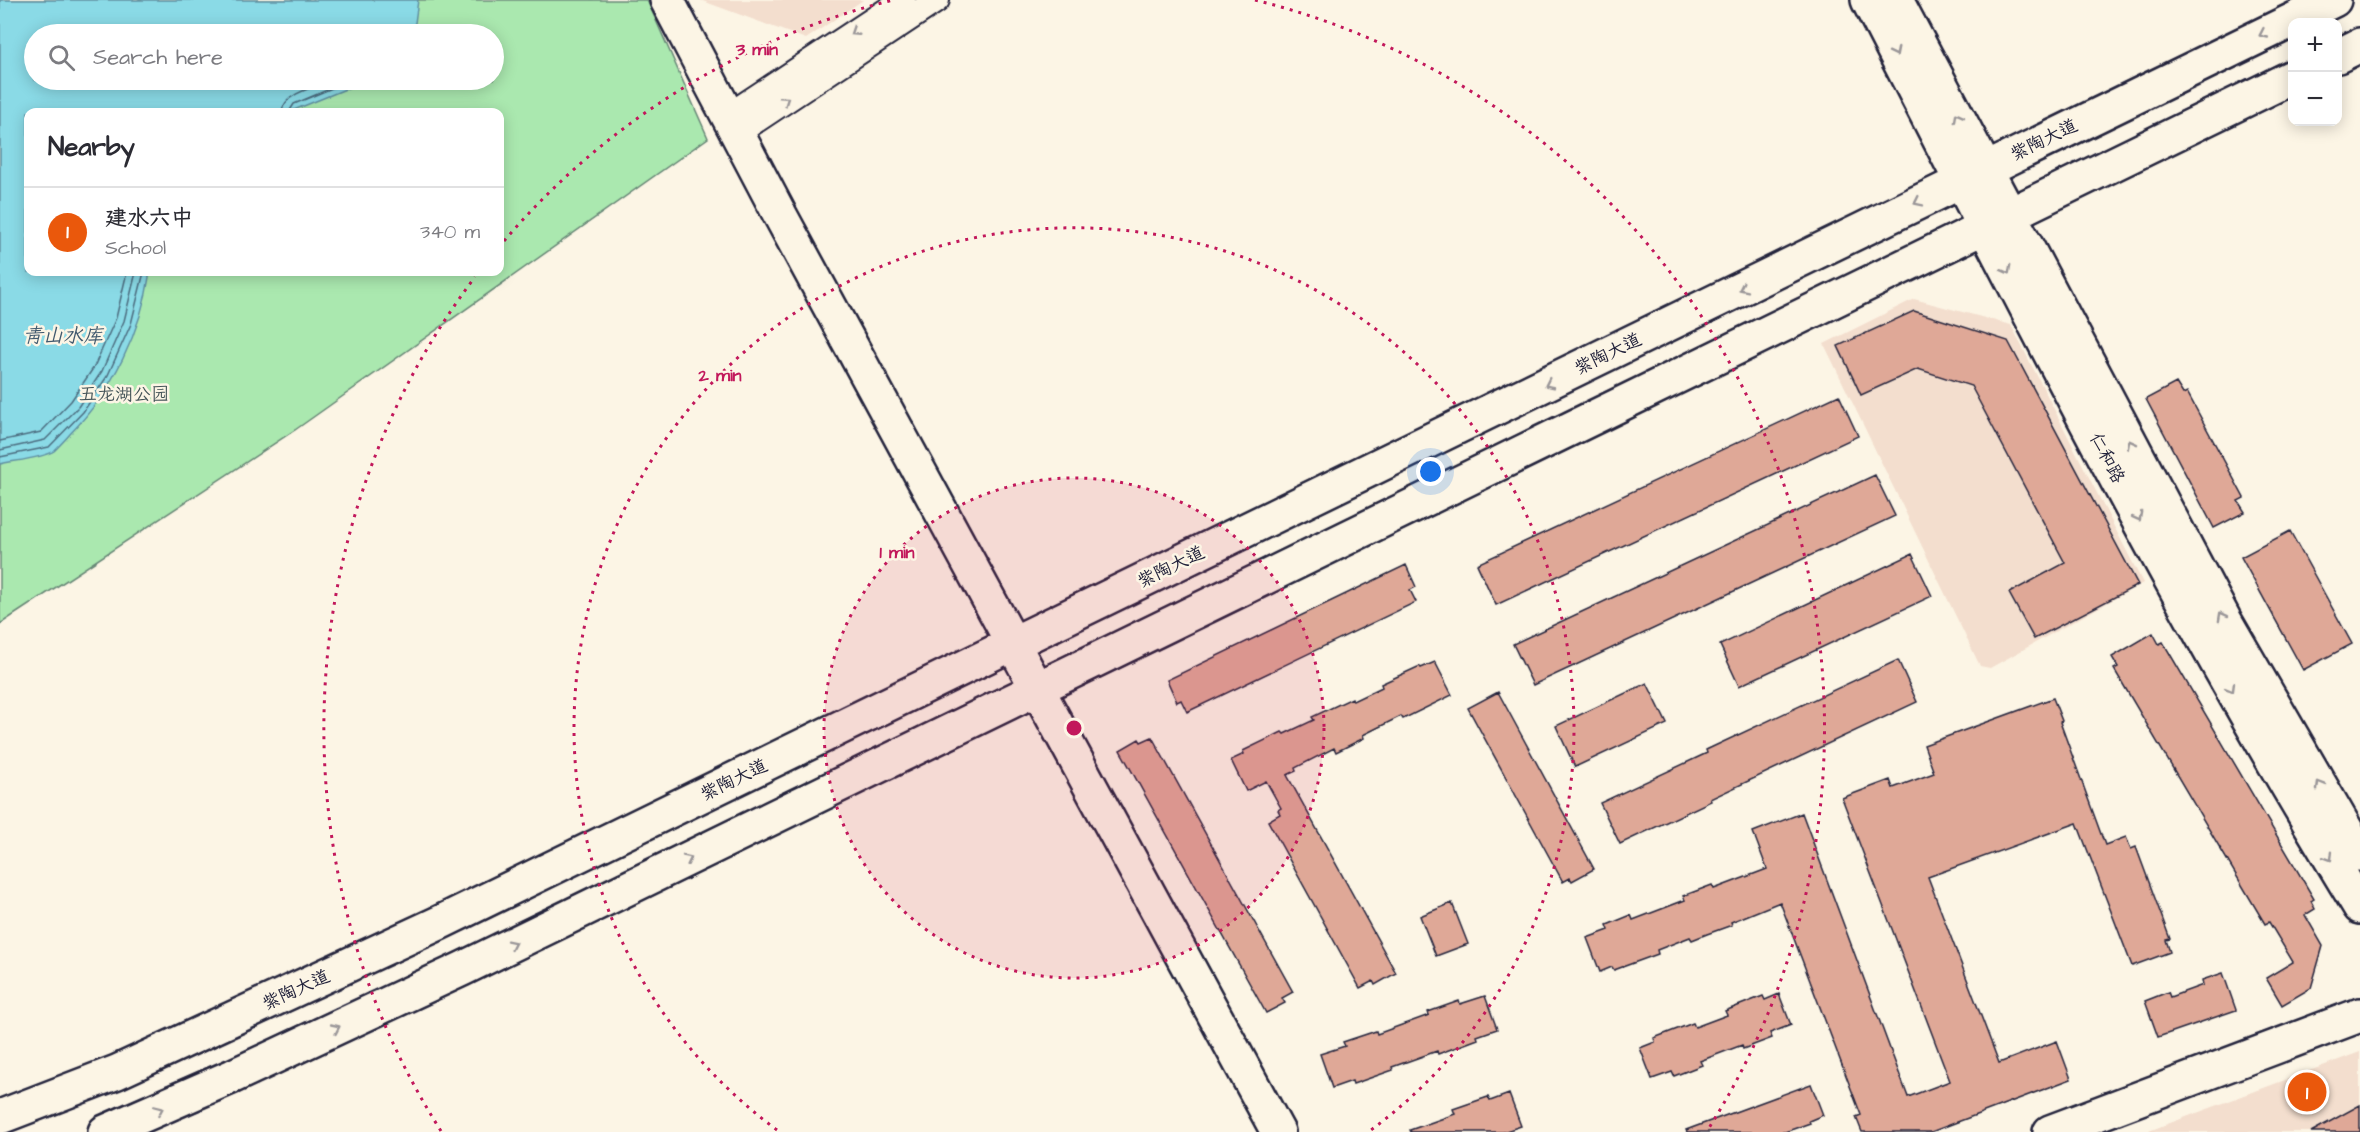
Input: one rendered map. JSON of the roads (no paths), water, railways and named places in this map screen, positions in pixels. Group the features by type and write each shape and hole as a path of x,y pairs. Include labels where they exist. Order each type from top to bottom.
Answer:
{"main road":[{"path":"667,0 1037,690 1278,1132"},
{"name":"仁和路","path":"1868,0 1973,175 2199,633 2360,907"},
{"name":"仁和路","path":"1896,0 1973,175"},
{"name":"紫陶大道","path":"0,1117 117,1072 307,985 1013,644 2334,0"},
{"path":"2342,54 2360,45"},
{"path":"105,1132 222,1081 462,969 2288,79"},
{"name":"仁和路","path":"1997,221 2360,854"},
{"path":"2050,1132 2360,1015"}],"street":[{"path":"732,124 903,0"},
{"path":"732,124 937,0"}],"water":[{"name":"青山水库","path":"0,0 418,0 414,24 24,24 24,90 343,90 299,108 24,108 24,276 149,276 140,316 123,359 99,399 85,417 54,451 0,464"}],"place":[{"name":"建水六中","path":"2307,1092"}],"park label":[{"name":"五龙湖公园","path":"124,394"}]}
